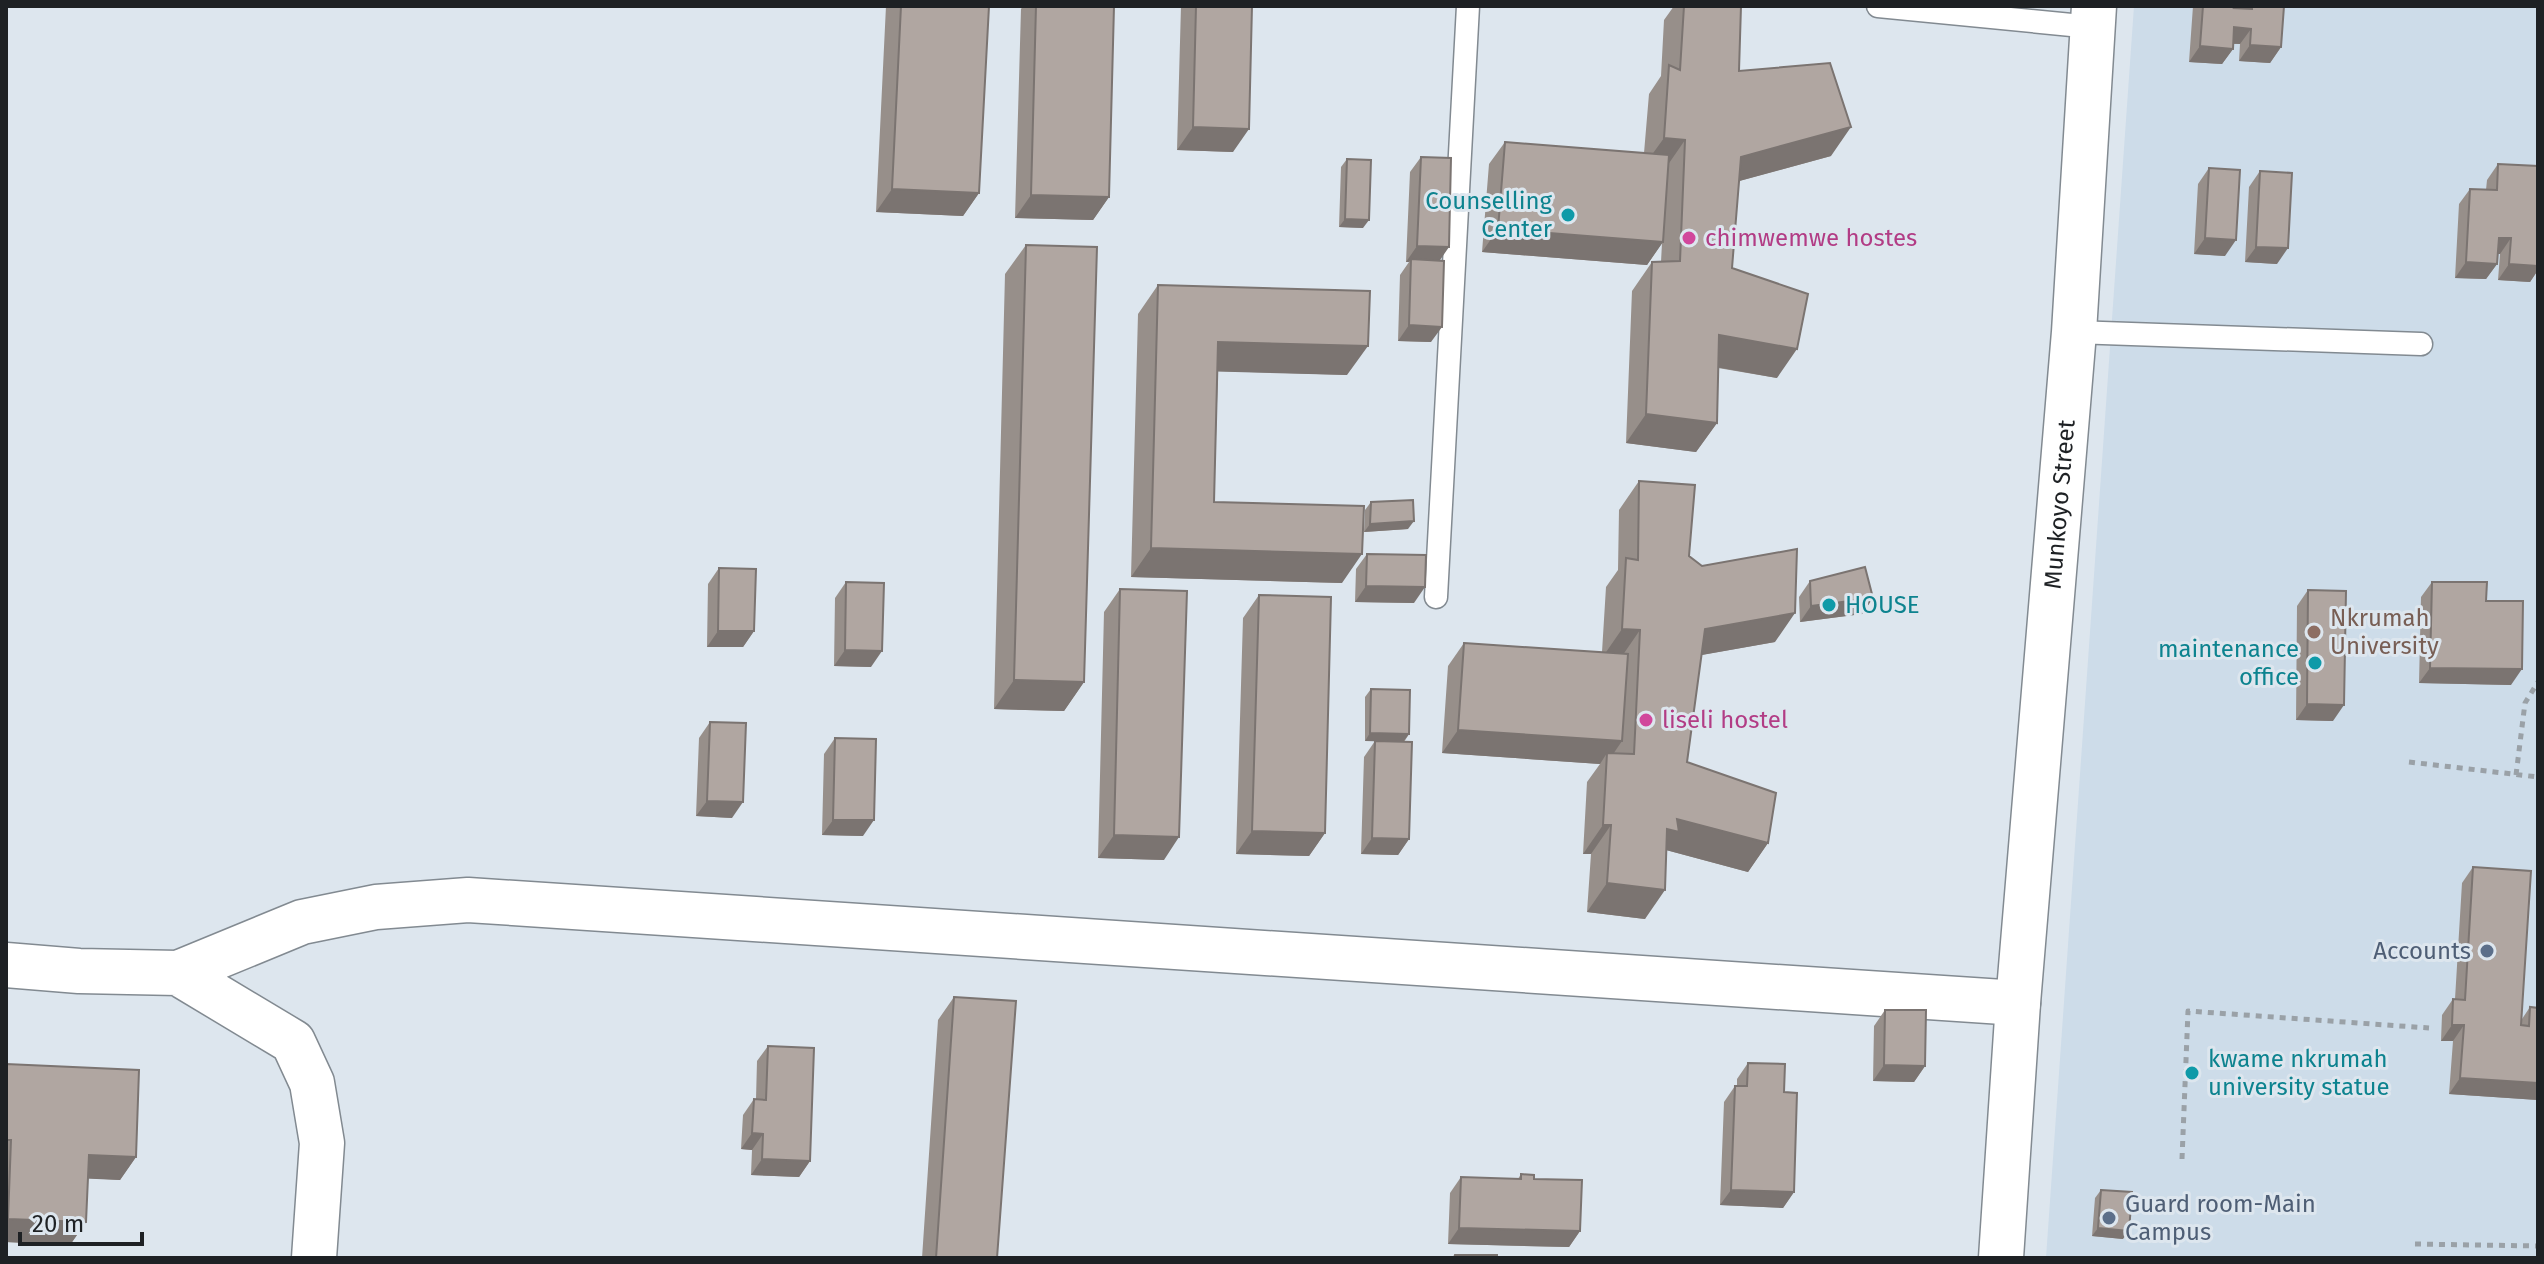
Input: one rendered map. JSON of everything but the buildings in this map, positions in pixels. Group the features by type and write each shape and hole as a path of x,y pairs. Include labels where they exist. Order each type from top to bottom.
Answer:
{"street":[{"name":"Munkoyo Street","path":"2001,1258 2018,1003 2074,332 2093,17"},
{"path":"6,965 79,971 178,973 302,922 376,907 468,900 2018,1003"},
{"path":"178,973 293,1042 312,1083 322,1143 314,1258"}],"lane":[{"path":"1436,597 1468,6"},
{"path":"1878,6 2093,17"},
{"path":"2074,332 2421,344"}],"path":[{"path":"2516,775 2525,703 2538,682"},
{"path":"2409,762 2538,777"},
{"path":"2182,1159 2188,1011 2429,1028"},
{"path":"2415,1244 2538,1246"}],"shaded area":[{"name":"Nkrumah University","path":"2134,6 2538,6 2538,1258 2046,1258"}],"place":[{"name":"Counselling Center","path":"1568,215"},
{"name":"chimwemwe hostes","path":"1689,238"},
{"name":"HOUSE","path":"1829,605"},
{"name":"Nkrumah University","path":"2314,632"},
{"name":"maintenance office","path":"2315,663"},
{"name":"liseli hostel","path":"1646,720"},
{"name":"Accounts","path":"2487,951"},
{"name":"kwame nkrumah university statue","path":"2192,1073"},
{"name":"Guard room-Main Campus","path":"2109,1218"}]}
